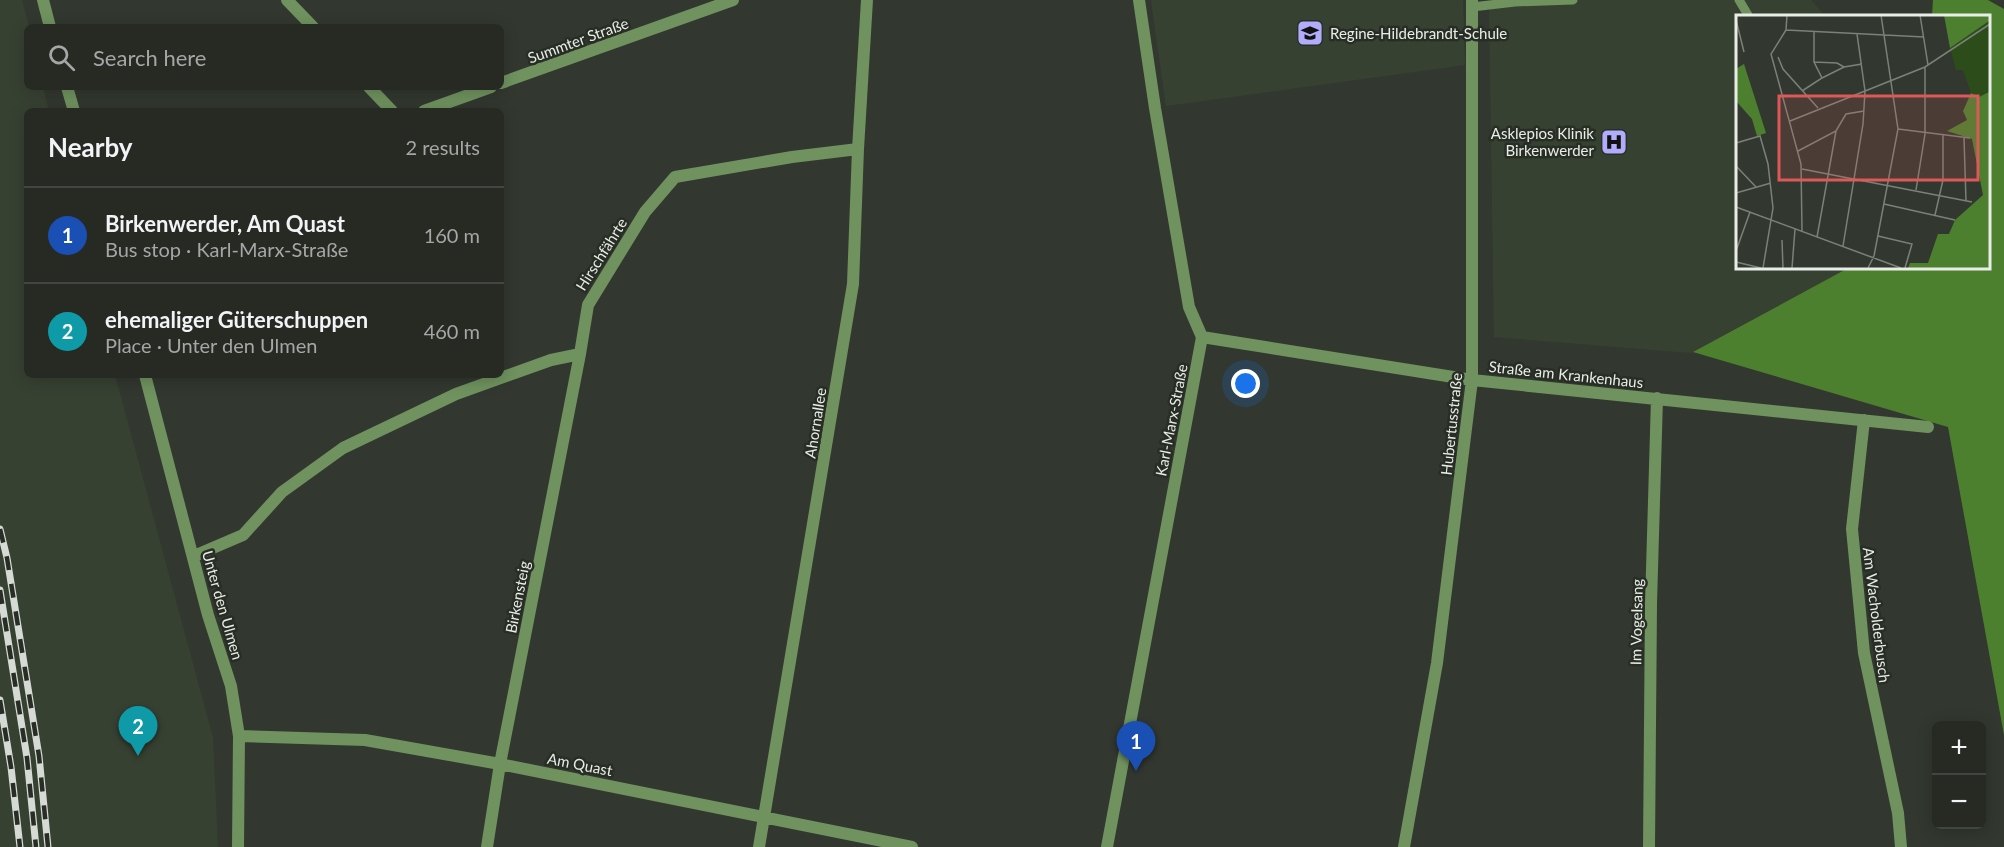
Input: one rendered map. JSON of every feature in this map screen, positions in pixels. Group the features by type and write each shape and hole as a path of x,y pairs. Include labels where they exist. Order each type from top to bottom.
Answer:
{"street":[{"path":"43,0 50,24"},
{"path":"287,0 310,24"},
{"name":"Summter Straße","path":"504,82 733,0"},
{"name":"Ahornallee","path":"759,847 853,284 867,0"},
{"path":"1139,0 1189,307 1202,337"},
{"name":"Hubertusstraße","path":"1404,847 1437,663 1472,380 1472,3"},
{"path":"68,90 73,108"},
{"path":"372,90 389,108"},
{"path":"432,108 482,90"},
{"name":"Hirschfährte","path":"580,354 588,305 645,212 675,177 858,149"},
{"name":"Straße am Krankenhaus","path":"1202,337 1472,380 1928,427"},
{"name":"Karl-Marx-Straße","path":"1107,847 1202,337"},
{"path":"504,377 551,360 580,354"},
{"name":"Birkensteig","path":"486,847 580,354"},
{"name":"Unter den Ulmen","path":"146,378 208,615 231,686 238,736 238,847"},
{"path":"194,556 243,535 282,492 343,448 456,394 501,378"},
{"name":"Im Vogelsang","path":"1649,847 1651,604 1657,398"},
{"name":"Am Wacholderbusch","path":"1863,420 1852,529 1864,653 1898,813 1901,847"},
{"name":"Am Quast","path":"238,736 365,740 501,764 912,847"}],"lane":[{"path":"1472,3 1572,0"},
{"path":"1739,0 1748,15"}],"shaded area":[{"path":"0,0 22,0 28,24 24,24 24,90 44,90 48,108 24,108 24,378 116,378 213,738 218,847 0,847"},
{"name":"Regine-Hildebrandt-Schule","path":"1151,0 1463,0 1465,65 1166,106"},
{"name":"Asklepios Klinik Birkenwerder","path":"1489,0 1811,0 1824,15 1736,15 1736,268 1848,268 1691,353 1494,337"}],"green space":[{"path":"1933,0 1988,0 2004,9 2004,735 1948,427 1693,352 1848,268 1989,268 1989,15 1932,15"}],"railway":[{"path":"0,529 7,558 39,756 48,847"},
{"path":"0,590 27,758 36,847"},
{"path":"0,700 11,767 20,847"}],"place":[{"name":"Regine-Hildebrandt-Schule","path":"1310,33"},
{"name":"Asklepios Klinik Birkenwerder","path":"1614,142"},
{"name":"ehemaliger Güterschuppen","path":"138,756"},
{"name":"Birkenwerder, Am Quast","path":"1136,771"}]}
